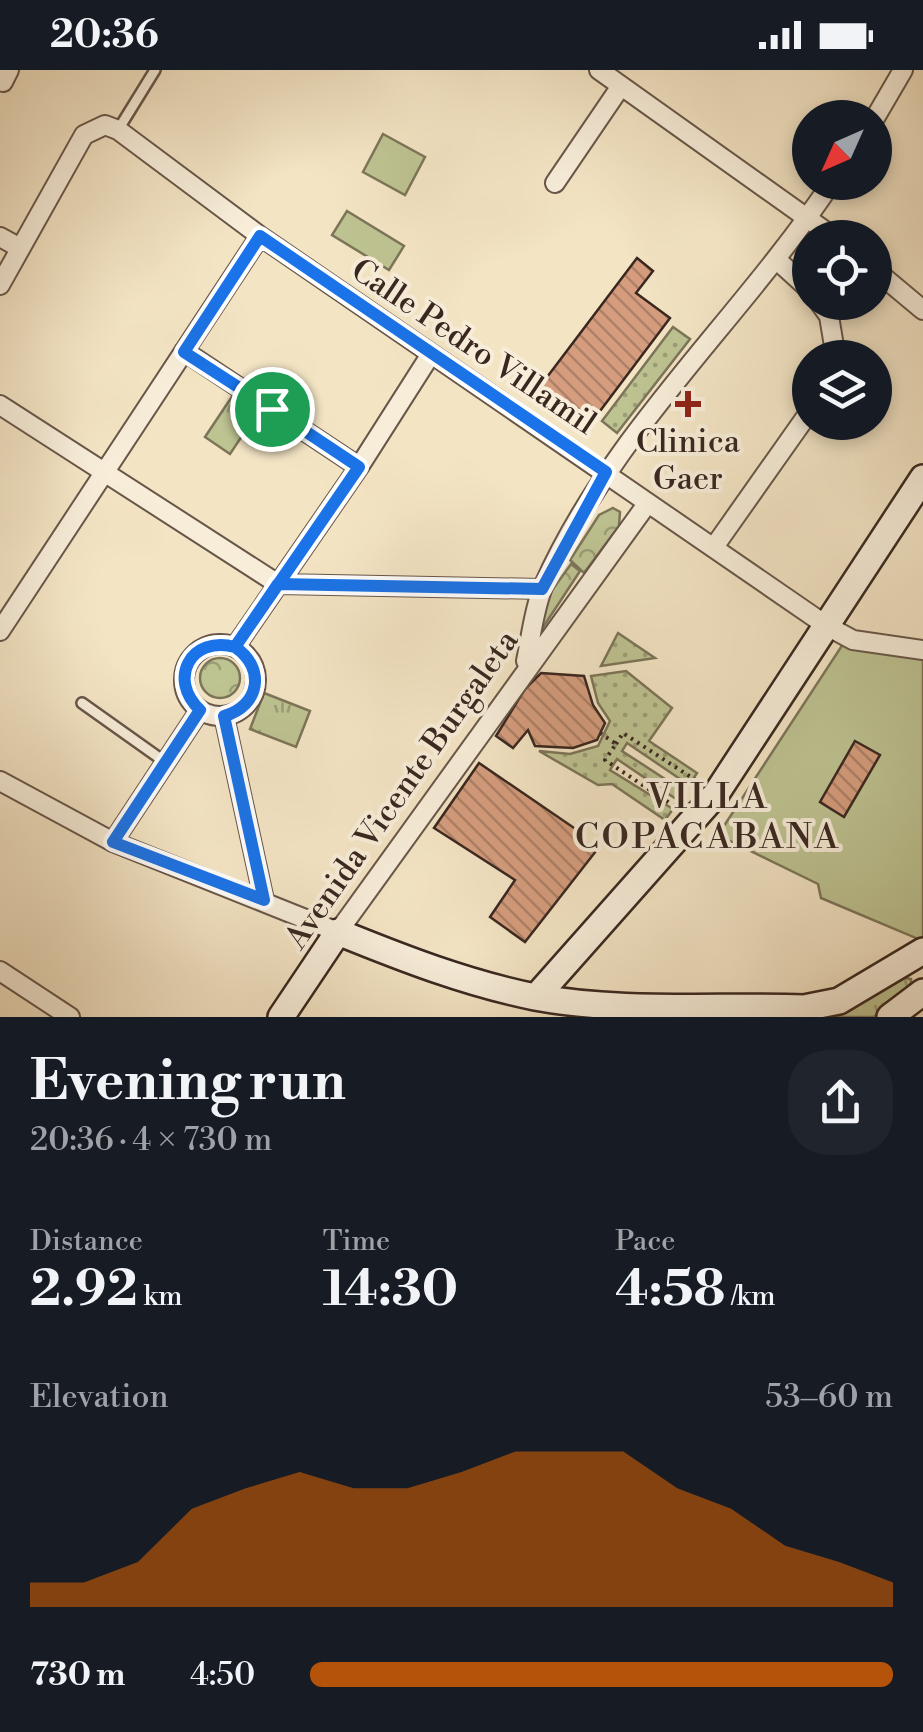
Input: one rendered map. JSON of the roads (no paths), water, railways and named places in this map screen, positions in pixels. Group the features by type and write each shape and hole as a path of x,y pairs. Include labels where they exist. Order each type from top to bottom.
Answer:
{"main road":[{"path":"536,997 716,794 923,478"},
{"path":"338,932 461,978 536,997 612,1006 804,1008 839,1001 923,951"},
{"name":"Avenida Vicente Burgaleta","path":"281,1017 338,932"},
{"path":"890,1017 923,992"}],"street":[{"path":"599,70 814,220"},
{"path":"886,100 903,70"},
{"path":"555,183 621,86"},
{"name":"Calle Pedro Villamil","path":"112,128 260,236 827,626 853,640 923,650"},
{"path":"0,285 84,135 112,128"},
{"path":"524,670 542,589 606,472 778,260 820,200"},
{"path":"0,236 20,248"},
{"path":"0,631 260,236"},
{"path":"778,260 792,273"},
{"path":"892,284 923,310"},
{"path":"184,352 359,467"},
{"path":"235,647 431,354"},
{"path":"0,405 278,584 542,589"},
{"path":"714,547 792,436"},
{"name":"Avenida Vicente Burgaleta","path":"338,932 647,504"},
{"path":"214,644 235,647 252,663 256,686 245,707 224,716 200,710 187,693 188,662 214,644"},
{"path":"113,842 200,710"},
{"path":"224,716 264,900"},
{"path":"0,781 113,842 338,932"},
{"path":"0,972 70,1017"}],"lane":[{"path":"112,128 155,70"},
{"path":"82,703 166,762"}],"place":[{"name":"Clinica Gaer","path":"688,404"}],"district":[{"name":"VILLA COPACABANA","path":"708,816"}]}
